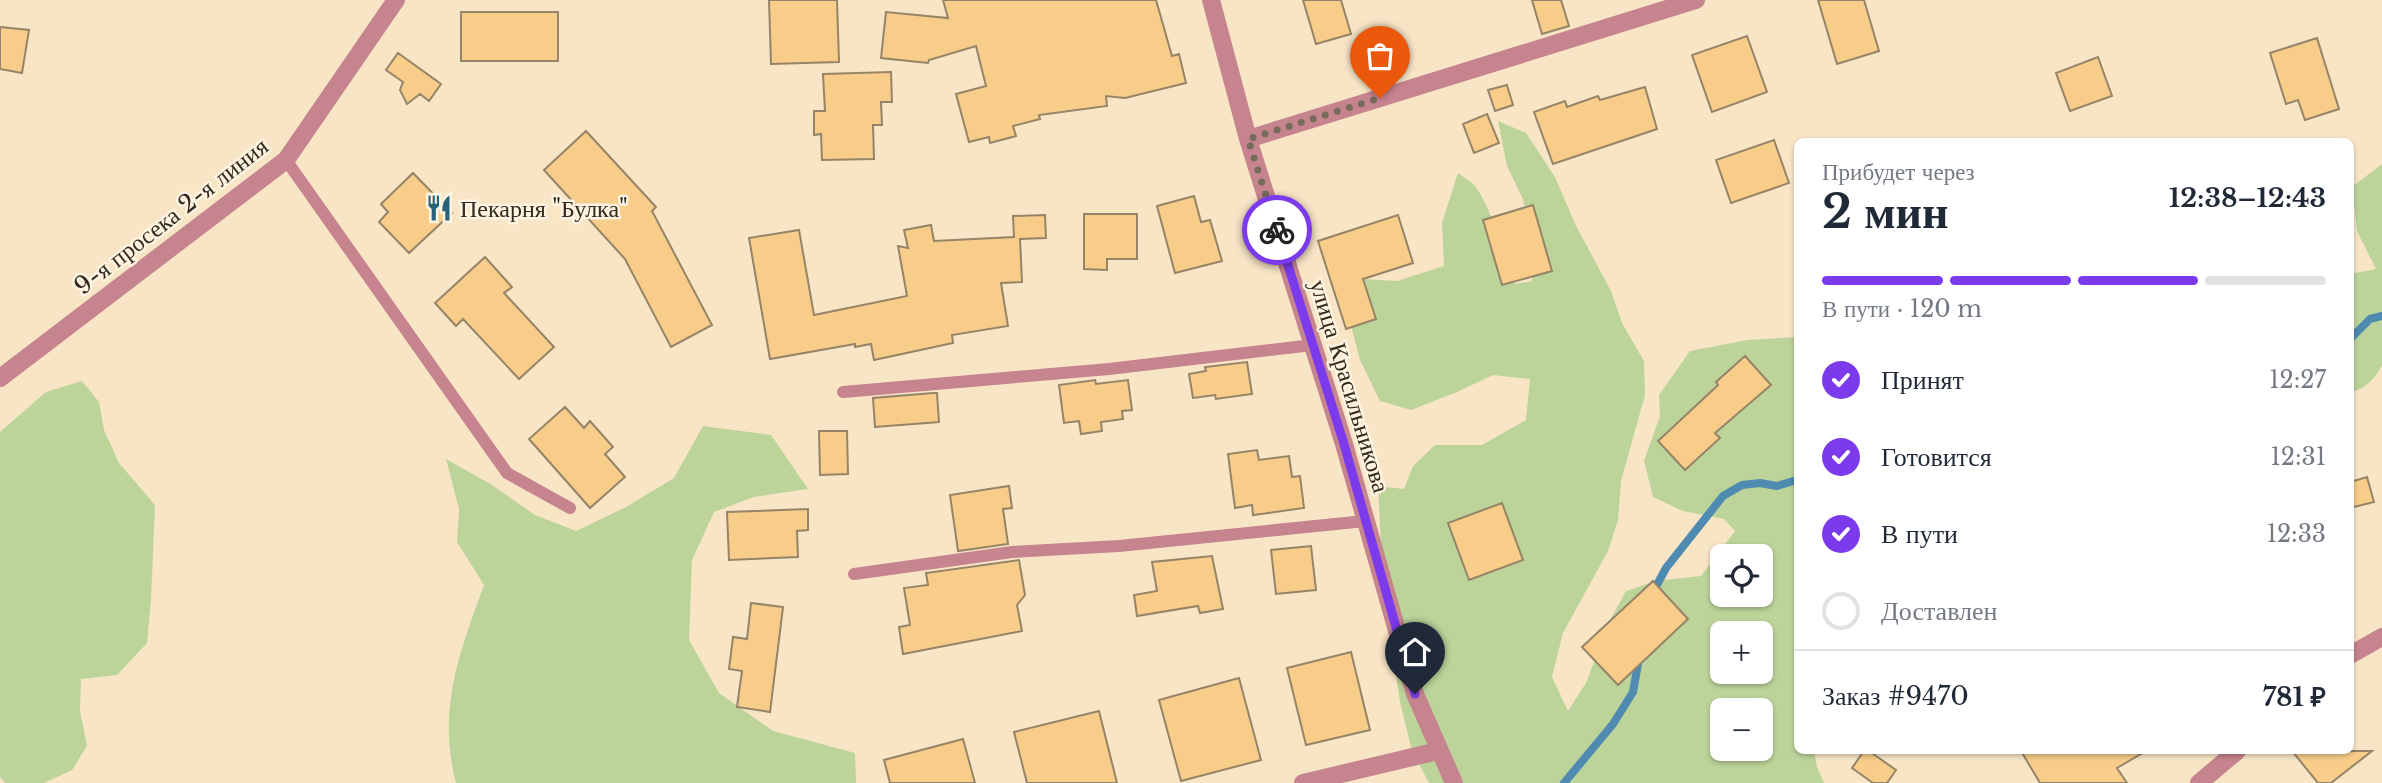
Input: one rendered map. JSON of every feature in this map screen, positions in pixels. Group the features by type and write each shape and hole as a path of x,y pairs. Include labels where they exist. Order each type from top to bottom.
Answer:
{"street":[{"name":"9-я просека 2-я линия","path":"0,378 286,159 396,0"},
{"name":"улица Красильникова","path":"1211,0 1248,139 1344,444 1415,694 1454,783"},
{"path":"1248,139 1696,0"},
{"path":"2354,653 2382,636"},
{"path":"1303,783 1438,751"},
{"path":"2199,783 2233,754"}],"lane":[{"path":"286,159 508,473 570,508"},
{"path":"843,392 1109,369 1313,345"},
{"path":"853,574 1012,552 1119,546 1365,521"}],"green space":[{"path":"1498,121 1526,133 1555,177 1575,224 1611,291 1622,323 1644,361 1645,395 1621,481 1618,520 1608,551 1563,633 1552,677 1568,711 1586,683 1609,622 1626,591 1656,581 1701,576 1710,564 1710,607 1773,607 1773,544 1725,544 1735,531 1724,519 1683,511 1653,497 1644,461 1660,416 1659,395 1690,351 1747,340 1794,337 1794,754 1815,754 1824,783 1429,783 1412,751 1400,702 1383,585 1378,486 1404,489 1413,466 1435,445 1482,445 1526,420 1530,379 1493,375 1411,410 1380,401 1360,360 1342,291 1363,279 1397,281 1444,266 1442,223 1458,173 1473,184 1482,197 1515,284 1532,281 1534,250 1523,199 1507,166"},
{"path":"2382,164 2382,365 2369,382 2354,390 2354,273 2376,269 2357,231 2354,185"},
{"path":"82,381 99,402 104,430 119,463 155,505 147,643 117,675 81,679 80,711 87,746 72,770 44,783 5,783 0,777 0,432 46,392"},
{"path":"703,426 771,435 808,489 754,497 714,512 692,560 689,640 719,693 773,731 855,753 856,783 456,783 449,731 453,682 484,585 457,542 459,509 446,459 492,485 535,515 576,531 626,507 674,478"}],"building":[{"path":"769,0 837,0 839,62 771,64"},
{"path":"943,0 1156,0 1172,56 1179,54 1186,83 1125,98 1106,96 1107,106 1039,115 1040,119 1013,126 1016,136 990,143 989,137 969,142 956,94 986,86 976,46 929,60 928,63 881,58 886,12 948,18"},
{"path":"1303,0 1341,0 1351,34 1316,44"},
{"path":"1532,0 1561,0 1569,26 1542,34"},
{"path":"1818,0 1864,0 1879,51 1837,64"},
{"path":"461,12 558,12 558,61 461,61"},
{"path":"0,27 29,30 22,73 0,69"},
{"path":"1747,36 1767,92 1712,112 1692,55"},
{"path":"2317,38 2339,109 2305,120 2298,100 2286,104 2270,53"},
{"path":"398,53 441,84 429,101 420,94 407,104 400,90 403,82 386,70"},
{"path":"2098,57 2112,96 2070,111 2056,73"},
{"path":"891,72 892,102 881,102 882,125 873,125 874,159 822,160 821,134 814,135 814,111 825,111 823,74"},
{"path":"1507,85 1513,105 1495,111 1488,90"},
{"path":"1645,87 1657,129 1553,164 1534,112 1565,101 1567,107 1598,96 1600,100"},
{"path":"1487,114 1499,143 1474,153 1463,124"},
{"path":"586,131 656,207 652,211 712,325 671,347 625,259 544,170"},
{"path":"1774,140 1789,183 1731,203 1716,160"},
{"path":"413,173 452,213 409,253 379,222 388,212 381,204"},
{"path":"1194,196 1201,222 1210,220 1222,261 1175,273 1157,206"},
{"path":"1533,205 1552,271 1502,285 1483,220"},
{"path":"1084,214 1137,214 1137,259 1107,259 1107,270 1084,269"},
{"path":"1045,215 1046,238 1020,239 1022,282 1001,283 1008,326 952,335 953,343 874,360 871,344 855,347 855,344 770,359 749,238 799,230 814,315 907,296 898,246 908,248 904,230 931,225 934,241 1014,237 1013,216"},
{"path":"1398,215 1413,263 1363,279 1376,319 1346,329 1318,241"},
{"path":"485,257 512,287 504,293 554,347 519,379 463,319 456,326 435,303"},
{"path":"1745,356 1771,385 1715,433 1720,438 1685,470 1658,441"},
{"path":"1247,362 1252,394 1216,399 1215,395 1193,398 1189,374 1206,371 1205,367"},
{"path":"1095,380 1096,384 1128,380 1132,410 1122,411 1123,419 1101,422 1102,431 1081,434 1079,421 1064,423 1059,385"},
{"path":"937,393 939,422 875,427 873,398"},
{"path":"565,407 584,428 590,421 613,447 605,454 625,477 590,508 529,439"},
{"path":"819,431 847,431 848,474 820,475"},
{"path":"1257,450 1259,460 1289,456 1292,477 1300,476 1304,508 1253,515 1252,505 1235,508 1228,454"},
{"path":"2367,477 2374,502 2354,507 2354,481"},
{"path":"1009,486 1012,508 1003,509 1008,544 958,551 950,495"},
{"path":"1502,503 1523,560 1469,580 1448,523"},
{"path":"808,509 808,530 797,531 798,557 729,560 727,512"},
{"path":"1311,546 1316,590 1276,594 1271,550"},
{"path":"1212,556 1223,609 1200,613 1198,606 1137,616 1134,595 1157,591 1152,562"},
{"path":"1019,560 1025,595 1017,605 1022,631 903,654 899,627 910,625 904,588 928,585 926,573"},
{"path":"1653,581 1688,619 1618,685 1582,647"},
{"path":"751,603 783,607 770,712 737,707 742,671 729,669 733,637 747,639"},
{"path":"1351,652 1370,730 1306,745 1287,668"},
{"path":"1239,678 1261,760 1181,781 1159,700"},
{"path":"1099,711 1117,783 1027,783 1014,732"},
{"path":"963,739 975,783 890,783 884,760"},
{"path":"2354,751 2372,751 2331,783 2318,783 2294,754 2354,754"},
{"path":"1862,754 1873,754 1896,770 1887,783 1873,783 1852,768"},
{"path":"2023,754 2141,754 2117,768 2127,783 2040,783"}],"waterway":[{"path":"2354,335 2370,319 2382,316"},
{"path":"1652,594 1666,568 1723,496 1742,485 1760,483 1777,486 1794,481"},
{"path":"1564,783 1613,724 1633,692 1639,658"}],"way so far":[{"path":"1277,230 1248,139 1380,98"}],"place":[{"name":"Пекарня \"Булка\"","path":"439,208"}],"route":[{"path":"1277,230 1344,444 1415,694"}]}
